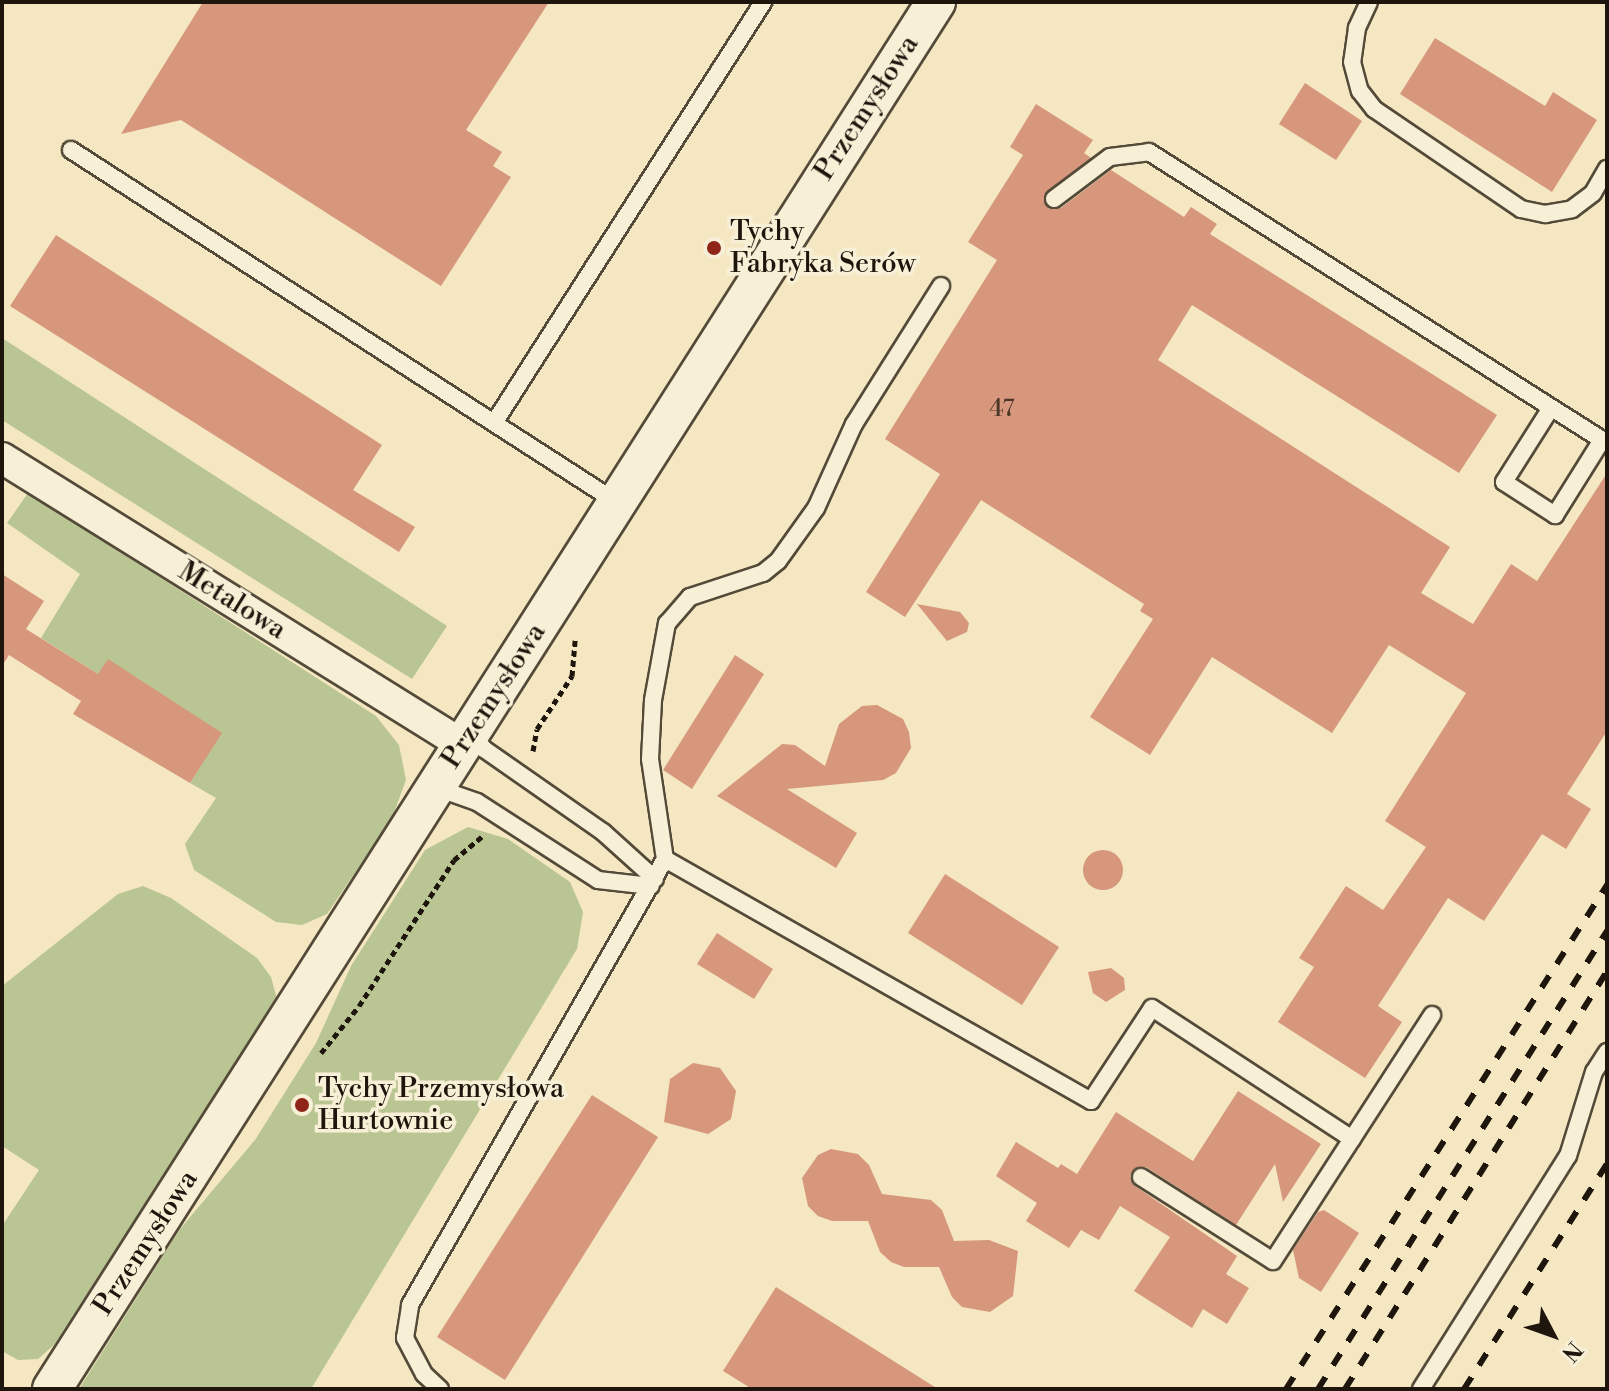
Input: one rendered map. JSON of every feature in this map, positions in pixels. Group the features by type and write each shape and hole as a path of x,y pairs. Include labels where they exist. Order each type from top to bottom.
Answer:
{"street":[{"name":"Przemysłowa","path":"52,1389 936,2"},
{"name":"Metalowa","path":"2,458 467,739"}],"lane":[{"path":"494,423 763,2"},
{"path":"1369,2 1357,28 1352,62 1360,91 1374,109 1521,209 1545,214 1572,209 1593,193 1607,169"},
{"path":"71,150 618,503"},
{"path":"1054,199 1110,157 1149,152 1549,411 1604,443 1555,515 1504,482 1549,411"},
{"path":"440,1389 424,1374 405,1338 410,1305 665,859 650,759 653,700 667,623 690,597 763,573 778,561 816,508 854,424 941,286"},
{"path":"467,739 603,832 653,882"},
{"path":"436,787 477,802 587,875 612,884 653,882"},
{"path":"665,859 1091,1101 1152,1008 1352,1139"},
{"path":"1141,1177 1273,1261 1432,1015"},
{"path":"1421,1389 1568,1156 1594,1072 1607,1052"}],"path":[{"path":"531,763 537,729 572,676 575,643"},
{"path":"321,1053 359,1006 454,860 481,840"}],"green space":[{"path":"2,338 447,626 412,679 2,420"},
{"path":"28,493 376,716 399,745 406,780 392,818 327,914 302,925 276,922 194,870 185,844 216,798 190,783 221,733 98,674 41,638 80,574 7,523"},
{"path":"468,827 508,839 570,882 583,912 577,949 311,1389 79,1389 180,1229 255,1140 316,1043 351,966 425,850"},
{"path":"143,886 171,898 257,958 271,977 277,999 54,1345 38,1359 18,1360 2,1351 2,1226 39,1170 2,1146 2,986 118,894"}],"building":[{"path":"203,2 549,2 466,130 502,152 493,166 511,177 441,286 181,120 121,134"},
{"path":"1435,38 1545,106 1553,92 1597,120 1552,192 1400,94"},
{"path":"1305,83 1362,121 1336,160 1279,124"},
{"path":"1036,104 1093,140 1084,153 1091,158 1044,194 1049,209 1061,208 1111,170 1184,217 1191,207 1217,224 1210,234 1497,415 1459,473 1192,305 1158,360 1450,547 1421,593 1473,624 1511,564 1537,581 1607,473 1607,731 1567,794 1591,809 1566,849 1542,834 1484,921 1448,898 1378,1006 1402,1022 1365,1078 1278,1022 1314,967 1299,958 1346,886 1383,910 1426,847 1385,821 1466,693 1389,645 1332,733 1212,657 1150,755 1090,717 1153,619 1140,611 1144,604 981,500 905,617 866,592 940,474 885,439 997,260 968,242 1023,155 1010,147"},
{"path":"56,235 382,445 353,490 415,527 399,552 10,306"},
{"path":"2,574 44,601 26,629 98,674 108,659 222,733 190,783 73,714 81,701 9,655 2,666"},
{"path":"917,604 960,612 969,623 967,632 947,641"},
{"path":"735,655 764,674 692,789 663,770"},
{"path":"877,705 903,719 909,732 911,748 896,773 883,780 787,789 857,833 836,868 717,796 782,744 795,745 825,766 839,724 862,706"},
{"path":"1103,850 1117,856 1123,870 1117,884 1103,890 1089,884 1083,870 1089,856"},
{"path":"945,874 1059,947 1022,1005 908,933"},
{"path":"717,933 773,969 754,999 697,964"},
{"path":"1111,968 1124,978 1125,990 1106,1002 1093,993 1088,972"},
{"path":"693,1063 720,1068 736,1091 731,1119 708,1134 664,1122 670,1079"},
{"path":"1238,1091 1321,1144 1283,1202 1275,1164 1236,1225 1146,1167 1135,1168 1130,1176 1135,1186 1237,1256 1226,1274 1249,1288 1227,1324 1203,1309 1192,1328 1134,1291 1170,1237 1120,1206 1099,1240 1081,1230 1069,1248 1026,1221 1037,1203 996,1176 1016,1142 1058,1168 1061,1164 1077,1174 1116,1112 1193,1161"},
{"path":"592,1095 658,1137 505,1380 437,1337"},
{"path":"831,1149 858,1154 869,1165 882,1194 931,1200 942,1210 954,1241 989,1240 1018,1251 1013,1296 990,1312 962,1307 952,1297 939,1267 904,1267 891,1262 880,1252 868,1221 832,1221 818,1216 808,1206 802,1178 818,1155"},
{"path":"1324,1210 1359,1233 1321,1292 1299,1278 1293,1250 1318,1212"},
{"path":"776,1287 938,1389 752,1389 723,1371"}],"railway":[{"path":"1286,1389 1607,885"},
{"path":"1318,1389 1607,931"},
{"path":"1345,1389 1607,972"},
{"path":"1464,1389 1607,1164"}],"place":[{"name":"Tychy Fabryka Serów","path":"714,248"},
{"name":"Tychy Przemysłowa Hurtownie","path":"302,1105"}]}
